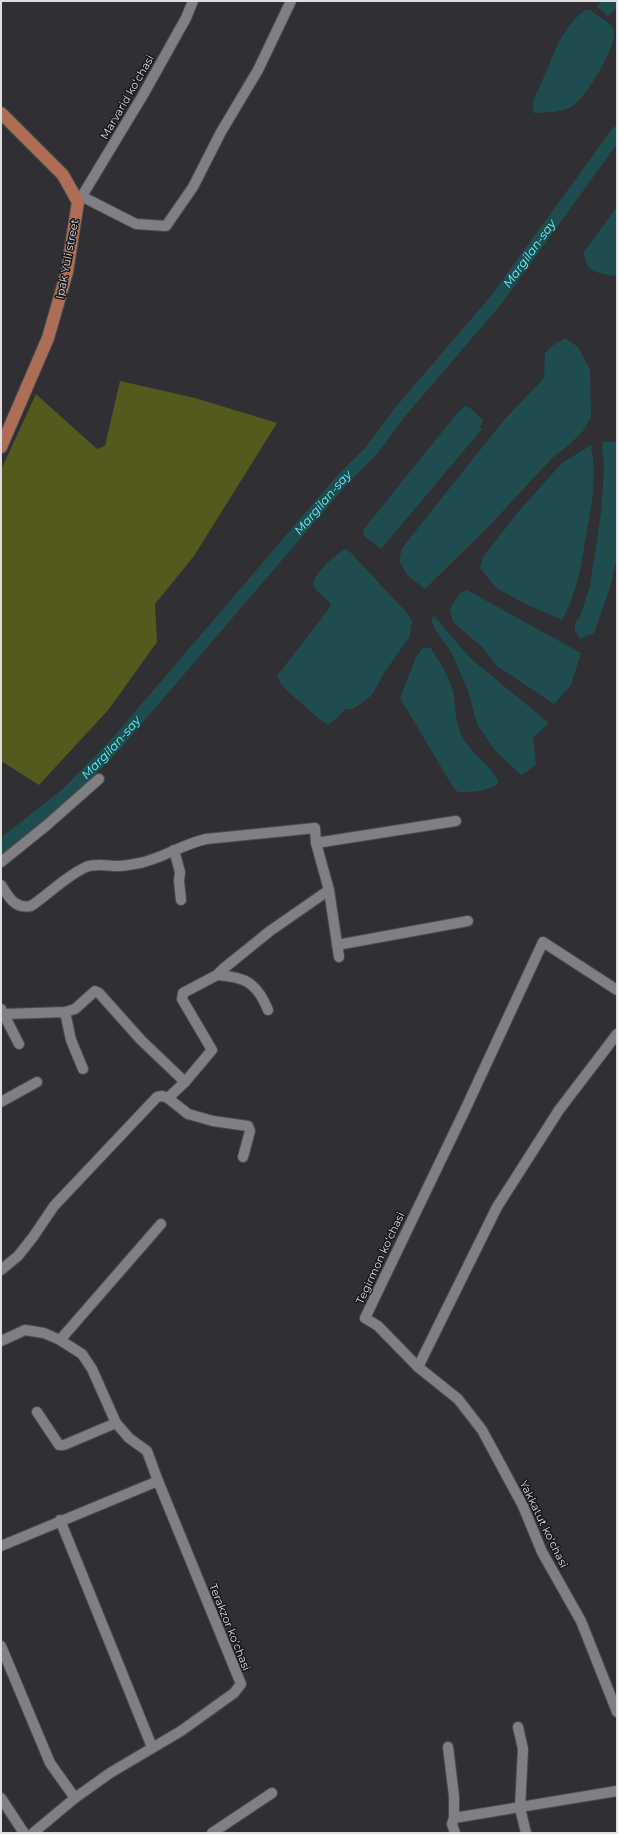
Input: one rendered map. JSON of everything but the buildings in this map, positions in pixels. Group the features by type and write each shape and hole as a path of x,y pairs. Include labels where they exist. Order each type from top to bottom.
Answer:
{"main road":[{"path":"1,113 63,175 80,200"},
{"name":"Ipak Yuli street","path":"1,447 5,428 48,338 67,272 80,200"}],"street":[{"name":"Marvarid koʻchasi","path":"80,200 155,74 186,18 193,1"},
{"path":"80,200 136,224 166,226 193,187 221,132 258,70 291,1"},
{"path":"1,862 47,825 99,779"},
{"path":"316,844 456,821"},
{"path":"1,885 12,901 23,907 31,906 77,871 88,866 121,866 142,862 188,843 206,839 315,828 316,844 329,890 339,957"},
{"path":"174,850 180,872 179,881 181,900"},
{"path":"168,1098 185,1082 212,1050 182,999 183,993 217,975 270,931 329,890"},
{"path":"337,944 468,921"},
{"name":"Tegirmon koʻchasi","path":"418,1367 378,1326 365,1318 543,942 617,990"},
{"path":"217,975 235,976 248,982 262,996 268,1010"},
{"path":"19,1044 3,1012 65,1012 75,1008 95,991 141,1040 185,1082"},
{"path":"65,1012 71,1040 83,1069"},
{"path":"418,1367 497,1207 559,1110 617,1034"},
{"path":"1,1102 37,1082"},
{"path":"1,1270 18,1256 54,1206 157,1097 162,1096 168,1098 188,1114 213,1121 248,1126 250,1131 243,1157"},
{"path":"60,1340 161,1224"},
{"path":"1,1329 5,1339 25,1330 44,1333 60,1340 82,1354 92,1369 116,1422 64,1445 59,1444 37,1412"},
{"name":"Yakkatut koʻchasi","path":"418,1367 458,1399 482,1430 523,1506 542,1552 581,1621 617,1712"},
{"name":"Terakzor koʻchasi","path":"32,1833 75,1798 152,1747 181,1731 234,1693 241,1684 147,1451 129,1438 116,1422"},
{"path":"1,1546 60,1520 158,1481"},
{"path":"60,1520 152,1747"},
{"path":"1,1646 50,1763 75,1798"},
{"path":"518,1727 523,1749 520,1808 526,1833"},
{"path":"448,1747 454,1796 454,1818 452,1824 455,1833"},
{"path":"454,1818 617,1791"},
{"path":"212,1833 272,1793"},
{"path":"1,1798 24,1833"}],"green space":[{"path":"120,381 195,398 277,423 194,556 155,604 157,642 109,709 39,785 1,761 1,470 36,394 97,449 105,446"}],"water":[{"path":"601,1 616,1 617,7 608,16 597,7"},
{"path":"585,10 590,10 606,21 614,29 614,37 606,59 584,94 571,107 558,111 534,113 534,98 560,41 570,25"},
{"path":"617,207 617,275 612,276 599,273 588,267 583,253"},
{"path":"565,338 578,347 590,370 591,417 583,431 569,445 552,458 490,525 425,589 407,575 399,560 402,548 504,420 544,378 545,353 553,345"},
{"path":"465,406 470,408 483,420 480,427 482,429 381,549 363,535 364,529 458,412"},
{"path":"602,442 617,442 617,556 611,585 594,633 580,639 575,630 575,624 581,614 590,586 601,513 604,471"},
{"path":"591,445 594,480 590,513 578,579 562,620 524,603 496,588 480,568 483,557 519,511 562,463"},
{"path":"345,549 350,552 407,613 412,621 410,636 384,673 372,695 353,709 345,709 335,720 328,724 323,722 283,687 277,676 328,610 331,604 317,591 313,584 321,569"},
{"path":"467,590 581,653 571,685 554,704 497,666 483,648 453,622 450,609 459,594"},
{"path":"434,616 470,658 549,723 533,738 536,765 521,775 494,749 477,724 468,690 451,652 436,631 431,620"},
{"path":"423,648 431,648 449,681 453,692 457,723 461,735 472,750 491,770 499,782 491,788 474,792 458,792 453,787 400,698 416,657"}],"waterway":[{"name":"Margilan-say","path":"1,846 68,793 115,745 342,480 371,451 401,411 496,300 617,133"}]}
